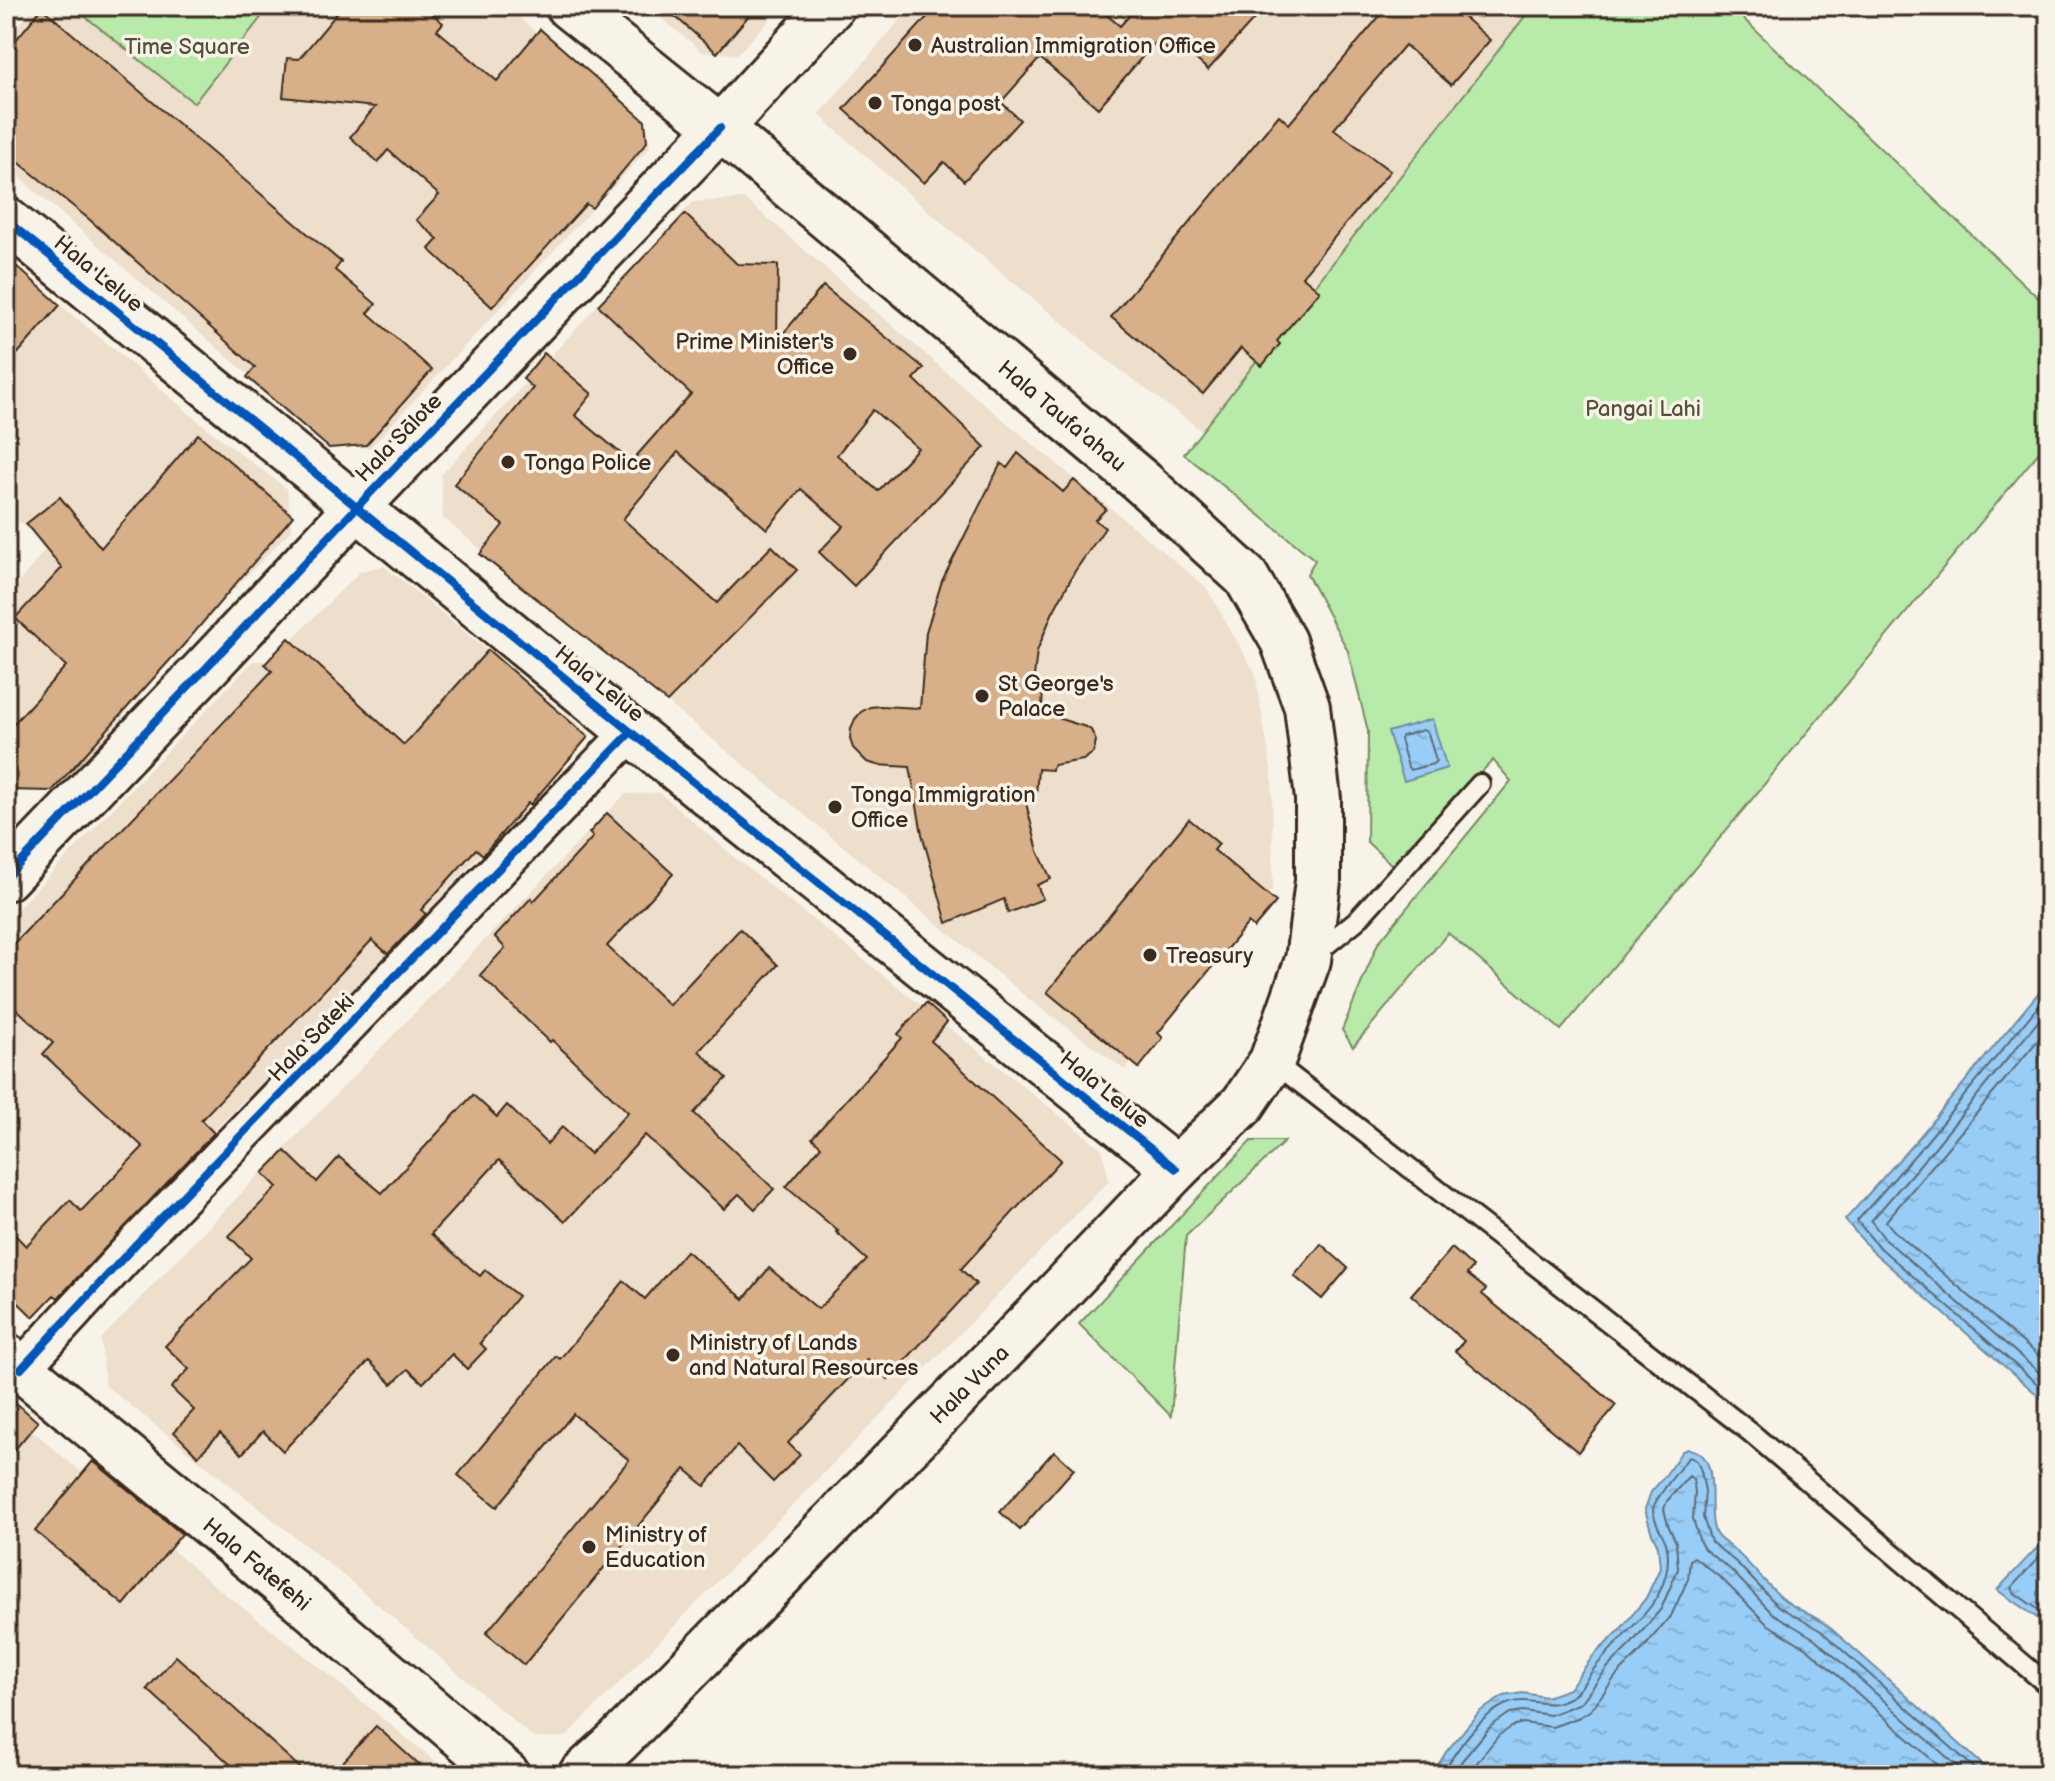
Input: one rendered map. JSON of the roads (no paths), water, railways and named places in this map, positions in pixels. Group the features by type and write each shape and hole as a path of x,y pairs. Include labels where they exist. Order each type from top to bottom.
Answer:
{"main road":[{"name":"Hala Taufa'ahau","path":"568,6 720,128 1142,482 1246,577 1283,641 1307,707 1318,799 1318,881 1308,960"},
{"name":"Hala Sālote","path":"14,857 357,507 720,128 832,6"},
{"name":"Hala Lelue","path":"6,220 631,732 1176,1169"},
{"name":"Hala Vuna","path":"581,1775 618,1741 1243,1104 1272,1061 1308,960"},
{"name":"Hala Fatefehi","path":"14,1362 507,1775"}],"street":[{"name":"Hala Sateki","path":"14,1362 137,1243 631,732"}],"lane":[{"path":"1308,960 1357,920 1480,784"},
{"path":"1272,1061 1750,1432 2049,1686"}],"water":[{"path":"1432,719 1447,768 1404,781 1388,732"},
{"path":"2049,980 2049,1405 1872,1251 1845,1220 1921,1135"},
{"path":"1688,1449 1699,1453 1710,1472 1713,1524 1719,1538 1782,1598 1829,1627 1871,1663 1994,1775 1432,1775 1446,1752 1479,1712 1504,1696 1523,1693 1546,1697 1569,1689 1593,1656 1646,1598 1660,1568 1658,1546 1645,1509 1651,1492 1682,1451"},
{"path":"2049,1535 2049,1626 1997,1590"}],"place":[{"name":"Australian Immigration Office","path":"915,45"},
{"name":"Tonga post","path":"875,103"},
{"name":"Prime Minister's Office","path":"850,354"},
{"name":"Tonga Police","path":"508,462"},
{"name":"St George's Palace","path":"982,696"},
{"name":"Tonga Immigration Office","path":"835,807"},
{"name":"Treasury","path":"1150,955"},
{"name":"Ministry of Lands and Natural Resources","path":"673,1355"},
{"name":"Ministry of Education","path":"589,1547"}],"park label":[{"name":"Time Square","path":"187,46"},
{"name":"Pangai Lahi","path":"1643,408"}]}
